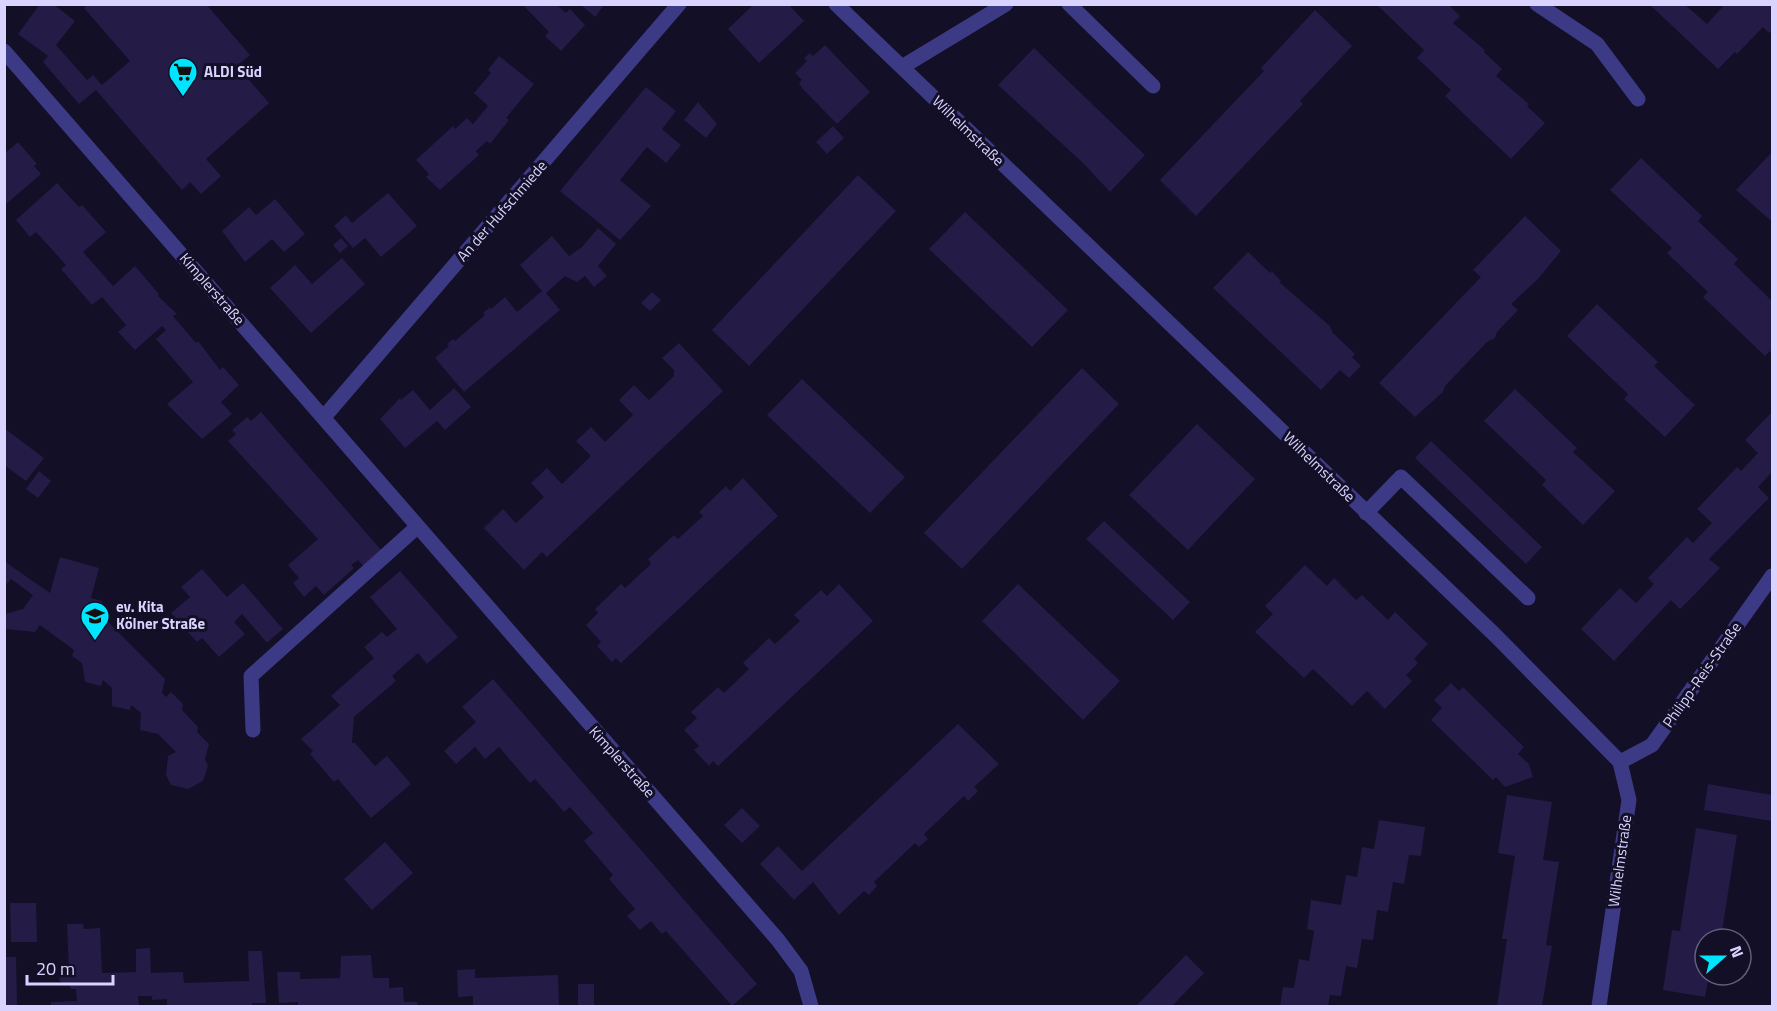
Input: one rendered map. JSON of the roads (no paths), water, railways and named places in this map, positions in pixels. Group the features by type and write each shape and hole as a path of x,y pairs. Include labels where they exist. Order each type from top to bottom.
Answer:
{"street":[{"name":"An der Hufschmiede","path":"324,417 679,4"},
{"name":"Wilhelmstraße","path":"836,4 1495,635 1620,762 1629,800 1599,1006"},
{"path":"902,67 1006,4"},
{"path":"1069,4 1153,86"},
{"path":"1537,4 1597,44 1638,99"},
{"name":"Kimplerstraße","path":"4,51 778,940 801,971 811,1006"},
{"path":"1366,513 1401,477 1528,598"},
{"path":"253,730 251,676 417,527"},
{"name":"Philipp-Reis-Straße","path":"1620,762 1652,745 1773,576"}],"place":[{"name":"ALDI Süd","path":"183,98"},
{"name":"ev. Kita Kölner Straße","path":"95,642"}]}
